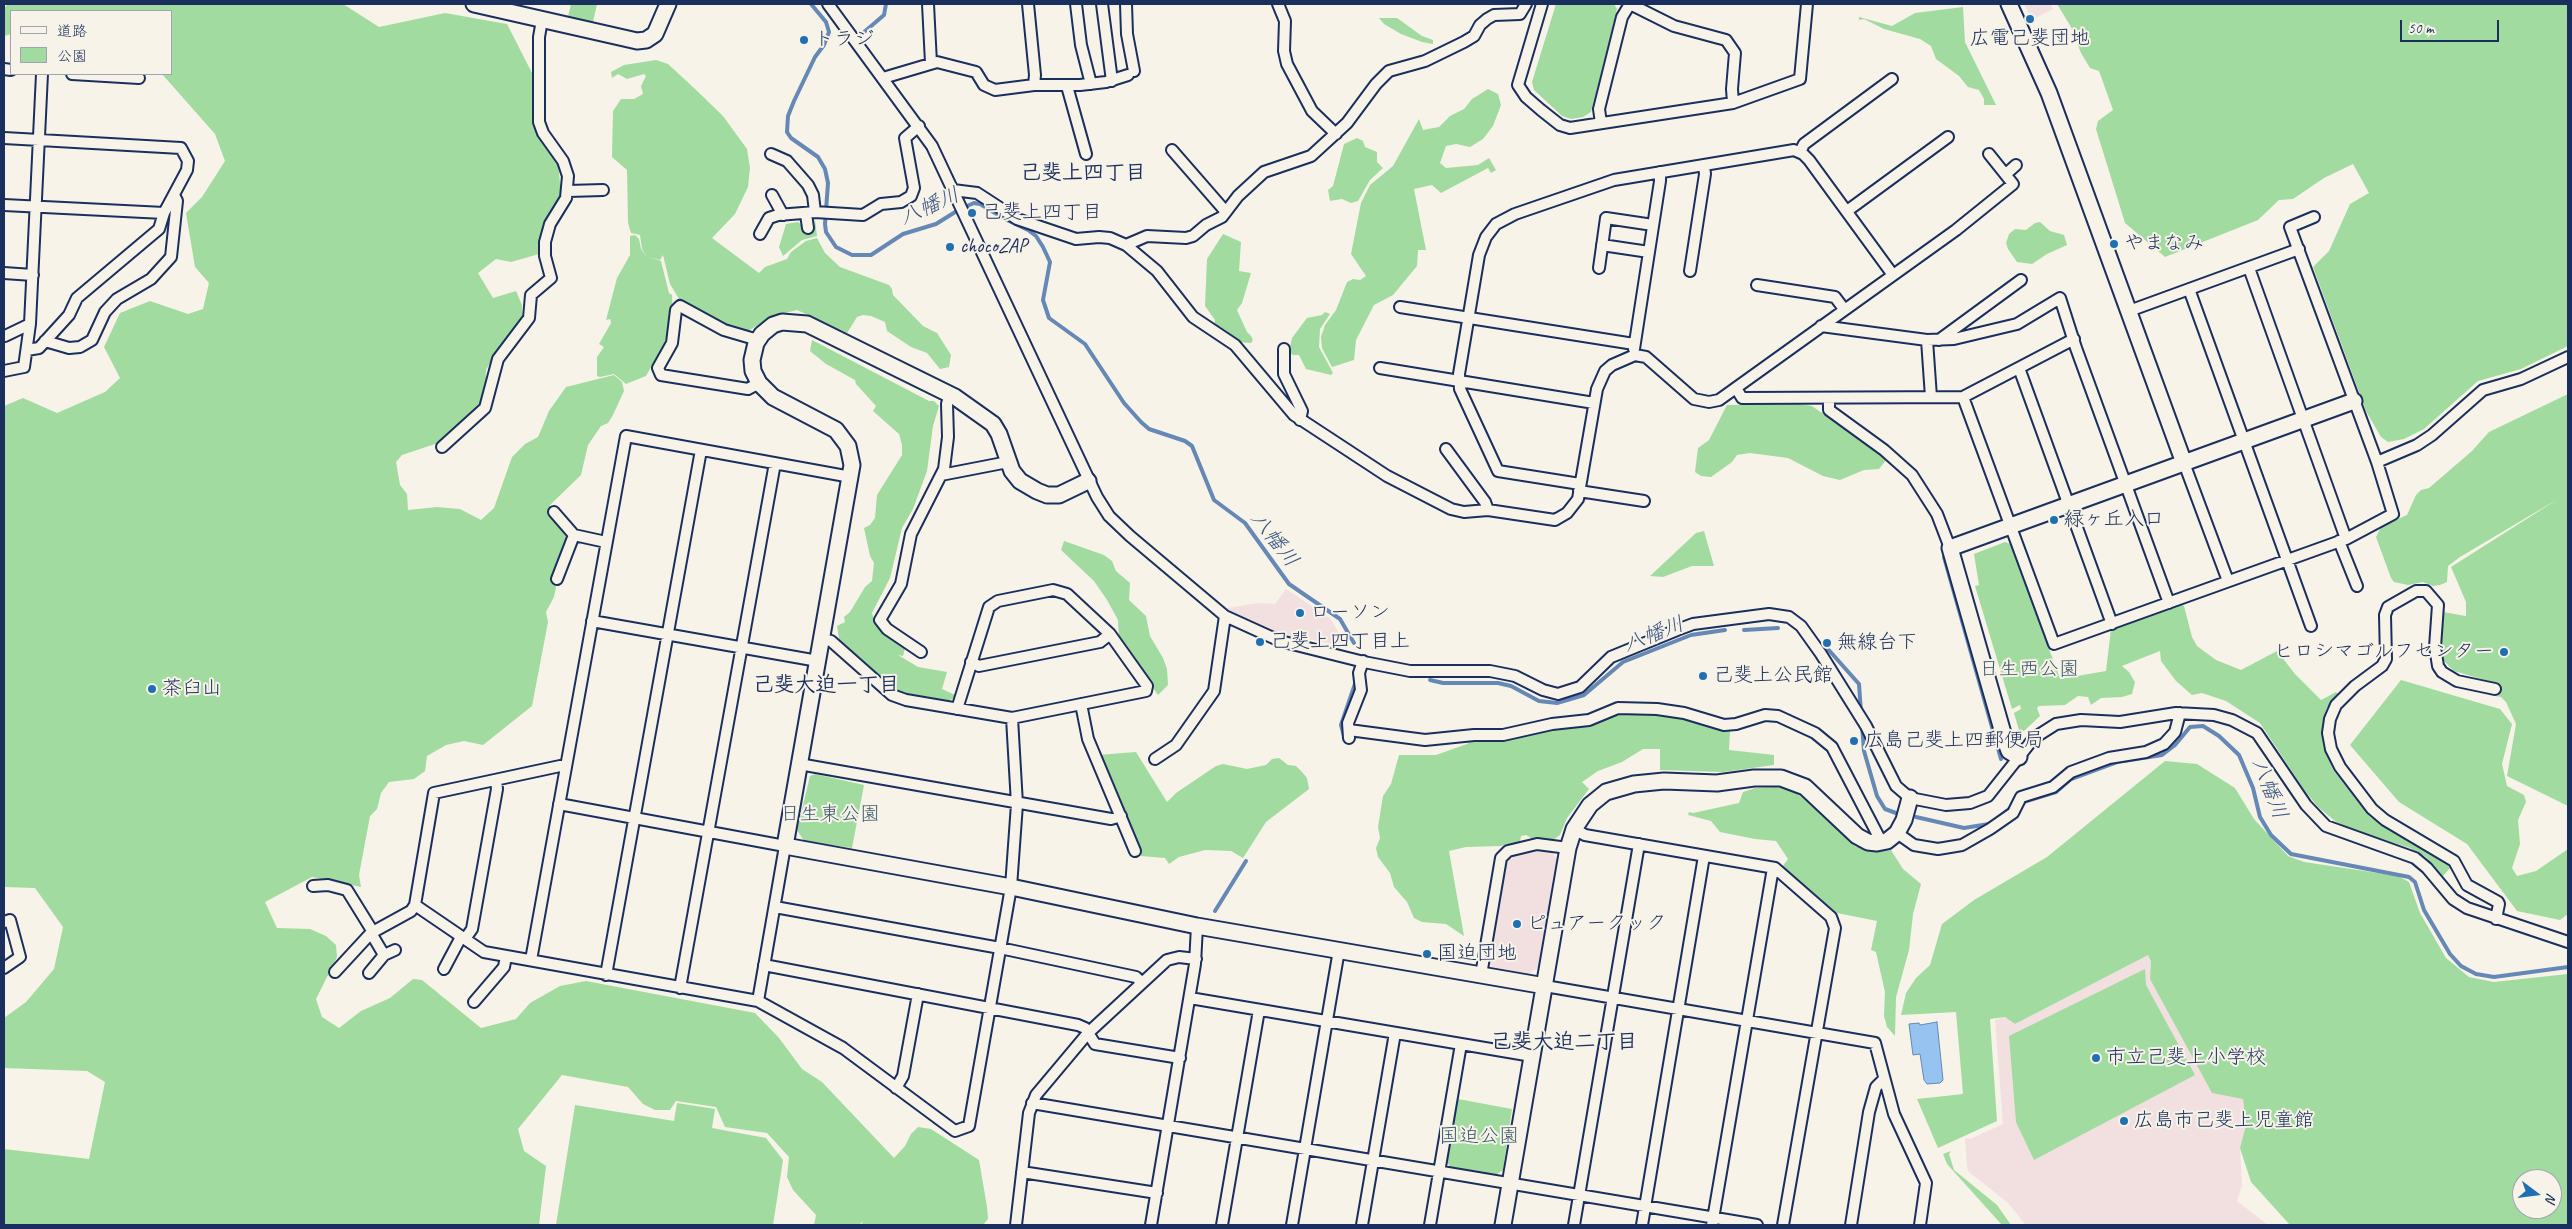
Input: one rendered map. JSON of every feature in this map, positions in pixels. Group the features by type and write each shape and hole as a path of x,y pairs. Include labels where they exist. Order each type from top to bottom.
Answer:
{"street":[{"path":"474,4 642,41 655,34 668,4"},
{"path":"828,4 932,146 1088,480 1116,522 1225,616 1280,641 1362,661 1415,671 1490,670 1515,676 1551,693 1566,693 1580,686 1611,657 1677,630 1694,624 1778,614 1796,620 1801,626 1866,726 1892,781 1910,798 1946,805 1978,802 1994,791 2034,738 2056,724 2081,720 2120,722 2180,713 2214,715 2251,728 2264,742 2306,806 2319,821 2334,830 2410,855 2422,862 2453,899 2467,908 2568,942"},
{"path":"928,4 931,63"},
{"path":"1028,4 1035,75 1034,84"},
{"path":"1076,4 1081,45 1091,84"},
{"path":"1102,4 1112,81"},
{"path":"883,78 931,63 944,63 976,72 984,85 995,90 1034,84 1068,86 1112,81 1131,73 1126,4"},
{"path":"1278,4 1284,21 1284,51 1287,64 1312,111 1336,134"},
{"path":"1126,245 1147,236 1186,238 1193,236 1226,212 1238,196 1264,172 1311,156 1336,134 1360,107 1376,84 1389,71 1418,64 1464,42 1474,36 1486,19 1494,15 1520,14 1526,4"},
{"path":"1542,4 1518,85 1526,97 1560,125 1570,128 1660,116 1734,103 1800,79 1807,4"},
{"path":"1600,123 1599,110 1622,17 1630,4 1653,17 1679,28 1726,40 1736,53 1732,89 1734,103"},
{"path":"2010,4 2049,93 2228,581"},
{"path":"442,448 485,408 498,359 529,318 531,295 549,281 545,242 550,224 566,198 568,191 567,168 543,133 538,114 539,37 542,20"},
{"path":"4,371 24,367 27,350 33,274 42,75"},
{"path":"89,75 139,78"},
{"path":"1800,152 1804,144 1892,79"},
{"path":"1068,86 1086,154"},
{"path":"760,234 769,218 814,213 863,215 881,204 901,202 911,196 914,188 909,171 905,138 919,126"},
{"path":"1847,211 1948,137"},
{"path":"4,138 180,148 188,161 187,170 164,213 159,229 76,298 69,315 39,348 27,350"},
{"path":"1172,150 1226,212"},
{"path":"1644,501 1498,471 1460,389 1468,317 1480,248 1496,224 1515,214 1614,180 1794,150 1810,160 1893,275"},
{"path":"771,154 787,161 808,185 813,195 814,213 808,228"},
{"path":"953,190 978,193 1017,218 1076,239 1104,237 1126,245 1157,272 1193,317 1235,345 1280,402 1300,420 1387,476 1442,505 1464,512 1488,510 1555,520 1574,506 1580,488 1598,384 1605,371 1619,360 1635,355 1652,360 1689,396 1698,401 1714,401 1736,388 1956,230 2013,184 1989,154"},
{"path":"1690,271 1705,174 1704,165"},
{"path":"2006,174 2016,165"},
{"path":"1635,355 1634,344 1660,172"},
{"path":"568,191 604,190"},
{"path":"45,341 69,348 80,347 92,340 105,312 117,299 151,279 172,257 177,201 174,195"},
{"path":"772,195 783,215"},
{"path":"4,205 164,213"},
{"path":"1963,397 2054,644 2343,540 2393,514 2378,462 2290,227 2314,217"},
{"path":"1599,268 1606,218 1653,225"},
{"path":"1602,244 1649,252"},
{"path":"2129,311 2299,250"},
{"path":"2249,268 2304,419 2357,586"},
{"path":"4,273 33,274"},
{"path":"1939,341 2021,280"},
{"path":"1757,285 1835,297 1844,309"},
{"path":"2189,289 2310,626"},
{"path":"1821,326 1939,341 2017,324 2060,298 2169,602"},
{"path":"758,340 724,330 680,306 676,310 672,342 658,368 661,375 748,389 759,383"},
{"path":"1400,307 1634,344"},
{"path":"758,1001 851,477 851,457 848,446 840,434 819,419 773,397 759,383 752,365 754,349 758,340 773,325 787,321 802,322 950,394 993,424 999,434 1008,462 1020,481 1048,495 1062,494 1088,480"},
{"path":"5,336 30,324"},
{"path":"1736,388 1742,398 1963,397 2074,339"},
{"path":"1927,340 1932,397"},
{"path":"1284,349 1284,374 1302,411 1300,420"},
{"path":"2378,462 2425,440 2483,390 2521,379 2568,356"},
{"path":"1380,368 1594,403"},
{"path":"2019,368 2112,624"},
{"path":"921,652 888,629 880,620 902,584 911,534 920,511 941,475 948,437 946,404 950,394"},
{"path":"1829,398 1829,410 1884,450 1912,475 1937,514 1950,548 2005,740 2009,751 2019,757"},
{"path":"1950,548 2354,401"},
{"path":"531,960 626,436 851,477"},
{"path":"1446,449 1486,502 1488,510"},
{"path":"606,975 701,450"},
{"path":"941,475 1008,462"},
{"path":"680,988 775,463"},
{"path":"554,512 574,536 606,542"},
{"path":"557,579 574,536"},
{"path":"822,639 831,641 892,695 906,700 957,709 1012,718 1146,692 1147,686 1110,634 1067,594 1052,590 998,601 990,607 957,709"},
{"path":"2495,690 2457,681 2442,672 2438,666 2434,646 2438,605 2426,591 2416,591 2388,606 2385,615 2386,659 2382,666 2355,686 2336,705 2330,719 2328,732 2331,749 2340,767 2372,809 2385,820 2454,861 2467,885 2500,904 2496,919"},
{"path":"1155,759 1176,744 1214,691 1225,616"},
{"path":"592,621 818,661"},
{"path":"971,662 980,666 1100,642 1110,634"},
{"path":"1362,661 1359,673 1361,690 1348,724 1349,734 1425,740 1474,735 1503,735 1552,724 1589,720 1618,708 1657,709 1684,713 1724,725 1736,724 1765,715 1778,716 1815,733 1832,747 1882,842"},
{"path":"1081,704 1088,739 1135,851"},
{"path":"1897,833 1914,845 1938,849 1956,847 1982,834 2016,806 2027,794 2053,787 2078,769 2109,758 2146,752 2164,744 2175,732 2180,713"},
{"path":"415,905 484,952 758,1001 842,1048 955,1131 969,1126 1011,887 1017,804 1012,718"},
{"path":"800,764 1017,804 1111,819 1121,816"},
{"path":"335,972 372,933 411,911 415,905 434,793 560,766 566,767"},
{"path":"1504,1225 1568,848 1574,829 1597,798 1620,787 1655,781 1717,784 1774,777 1800,784 1816,795 1857,836 1868,842 1882,842 1897,833 1904,820 1910,798"},
{"path":"444,969 463,938 472,929 497,789 496,780"},
{"path":"559,804 1011,887 1197,926 1875,1043 1894,1114 1926,1183 1920,1225"},
{"path":"1574,829 1585,835 1773,868 1831,917 1835,928 1783,1225"},
{"path":"1481,975 1501,858 1508,851 1537,844 1568,848"},
{"path":"1574,1225 1639,844"},
{"path":"1642,1225 1704,856"},
{"path":"1713,1222 1773,868"},
{"path":"313,886 328,886 347,890 384,955"},
{"path":"775,908 1000,948 1136,977 1142,983"},
{"path":"4,922 10,920 20,957 4,968"},
{"path":"1151,1225 1196,959 1197,926"},
{"path":"369,974 384,955 395,950"},
{"path":"1292,1225 1339,950"},
{"path":"474,1002 504,967 506,956"},
{"path":"1016,1225 1028,1113 1032,1102 1088,1033 1170,958 1196,959"},
{"path":"764,965 1078,1025 1085,1028 1095,1044 1180,1058"},
{"path":"896,1088 903,1076 918,994"},
{"path":"1190,998 1532,1056"},
{"path":"1222,1225 1259,1010"},
{"path":"1362,1225 1395,1032"},
{"path":"1430,1225 1461,1044"},
{"path":"1851,1225 1869,1112 1876,1087 1884,1079"},
{"path":"1032,1102 1645,1206 1713,1222 1757,1225"},
{"path":"1022,1172 1157,1194"}],"shaded area":[{"path":"2024,4 2050,4 2053,9 2032,20"},
{"path":"1286,589 1331,619 1346,646 1283,635 1228,610 1228,608 1258,603 1275,604"},
{"path":"1540,849 1552,852 1557,859 1539,967 1529,974 1492,967 1487,959 1504,864 1511,856"},
{"name":"市立己斐上小学校","path":"2148,954 2151,961 2150,979 2243,1099 2246,1125 2240,1148 2242,1185 2237,1201 2268,1225 2026,1225 2008,1203 1969,1172 1967,1167 1965,1138 1970,1139 2003,1124 1995,1020 2005,1017 2015,1024"}],"green space":[{"path":"8,4 343,4 379,27 445,13 507,24 532,73 532,115 536,131 558,163 561,194 545,223 539,254 511,262 496,259 478,273 493,298 516,291 522,305 522,319 495,354 486,370 485,392 479,410 441,442 402,455 396,462 400,485 407,494 408,510 437,507 460,509 481,520 494,508 512,457 525,444 538,437 549,411 566,387 614,375 622,382 624,391 608,423 601,426 588,445 581,475 550,505 551,512 568,534 554,581 556,587 554,597 546,612 548,622 532,706 483,745 464,741 446,745 427,756 425,771 414,779 389,782 381,793 377,809 370,816 359,875 361,887 312,877 265,902 277,928 310,929 326,936 336,945 337,957 316,999 322,1017 339,1028 361,1011 390,998 413,979 422,980 481,1028 516,1019 530,1003 560,986 586,981 755,1013 779,1038 802,1069 822,1082 894,1158 918,1127 931,1129 979,1160 988,1219 983,1225 861,1225 863,1221 859,1225 814,1225 816,1215 793,1190 787,1177 789,1157 767,1133 725,1127 716,1107 676,1101 670,1110 655,1110 643,1104 628,1087 562,1075 518,1129 524,1151 546,1166 539,1225 5,1225 4,1149 89,1159 105,1082 87,1071 4,1068 4,1018 26,1002 54,969 63,927 35,888 4,887 4,406 23,398 57,413 105,392 120,378 104,347 120,313 150,301 188,314 203,309 209,283 195,267 186,213 202,197 225,161 215,134 163,75 172,75 172,10 10,10 10,34 4,36 4,8"},
{"path":"571,4 597,4 593,22 568,17"},
{"path":"1556,4 1614,4 1617,9 1591,112 1583,117 1571,119 1562,116 1534,90 1532,82"},
{"path":"2057,4 2568,4 2568,346 2521,369 2478,381 2424,429 2404,439 2388,442 2381,437 2366,411 2313,267 2329,251 2350,204 2369,193 2353,164 2324,178 2293,199 2279,200 2258,220 2165,257 2125,223 2096,129 2098,121 2113,110 2099,71 2090,68 2081,53 2071,27"},
{"path":"1963,7 1965,42 1996,105 1984,105 1984,99 1979,90 1968,87 1959,76 1936,59 1931,46 1920,39 1884,29 1864,19 1859,20 1859,17 1892,26 1915,13"},
{"path":"1379,18 1397,18 1422,36 1433,40 1433,44 1401,34 1384,24"},
{"path":"656,60 668,64 723,116 747,149 750,168 748,187 735,214 712,238 759,273 765,267 787,259 791,252 806,241 817,238 825,253 840,267 889,285 893,295 923,326 937,333 951,355 949,367 940,369 927,353 911,347 887,331 885,322 871,316 863,315 857,317 847,333 797,310 773,316 748,331 729,327 679,299 670,284 663,255 660,260 648,257 661,261 669,293 672,295 673,316 664,344 646,376 626,384 614,374 597,376 597,357 604,347 599,344 611,323 610,319 606,320 617,278 630,255 630,236 635,235 639,239 641,249 647,257 642,249 640,235 631,233 628,223 627,170 612,157 613,111 621,99 634,99 643,94 641,86 646,76 644,74 627,79 618,74 612,78 611,72 624,65"},
{"path":"1488,89 1498,94 1501,105 1493,126 1483,139 1470,147 1456,144 1446,146 1440,163 1446,168 1478,165 1489,158 1496,170 1491,173 1488,168 1441,193 1432,185 1414,189 1426,250 1418,250 1417,266 1393,295 1374,305 1356,340 1354,360 1332,367 1322,348 1321,337 1325,325 1336,310 1347,282 1353,279 1360,280 1366,276 1351,254 1361,203 1370,185 1393,166 1419,119 1423,130 1439,127 1450,116 1464,109 1472,99"},
{"path":"1357,138 1363,141 1365,147 1377,152 1377,162 1383,168 1370,180 1358,201 1351,203 1342,199 1330,201 1328,190 1333,186 1344,144"},
{"path":"815,219 817,236 802,240 783,256 779,247 786,224 798,222 803,226 804,230 813,228"},
{"path":"2040,222 2050,231 2064,235 2067,245 2047,254 2032,264 2017,262 2006,243 2009,234 2015,229 2026,230 2035,223"},
{"path":"1223,234 1241,242 1239,271 1251,273 1242,303 1237,310 1247,332 1253,340 1251,343 1237,342 1214,328 1215,320 1205,306 1207,259"},
{"path":"1325,312 1330,314 1320,329 1319,347 1333,373 1331,375 1306,369 1299,355 1293,355 1289,352 1292,338 1307,318 1322,315"},
{"path":"812,340 929,401 934,401 939,406 933,426 927,471 913,509 902,528 890,578 872,613 874,620 884,631 905,648 903,656 898,655 918,667 947,672 942,689 955,695 954,698 947,702 897,691 865,667 839,639 837,626 845,622 844,617 850,612 865,587 872,581 874,563 870,556 864,528 870,525 875,518 877,495 902,455 902,445 899,434 873,411 876,406 856,384 855,380 826,364 810,351"},
{"path":"2568,394 2568,806 2507,776 2516,724 2506,702 2501,697 2489,695 2499,684 2454,671 2443,660 2440,646 2443,612 2466,616 2466,602 2451,567 2558,499 2460,557 2448,566 2447,582 2440,585 2433,586 2423,582 2408,585 2394,582 2376,537 2381,527 2407,515 2416,495 2421,490 2429,488 2472,451 2489,432"},
{"path":"1799,404 1812,406 1887,459 1879,469 1864,470 1840,480 1823,476 1788,458 1750,453 1737,455 1732,462 1711,477 1701,476 1695,472 1698,448 1709,440 1727,405"},
{"path":"1704,531 1714,566 1692,566 1663,577 1650,576 1696,533"},
{"path":"1064,541 1104,555 1112,561 1116,571 1130,583 1129,600 1146,616 1150,636 1167,669 1168,685 1158,695 1119,641 1118,620 1107,600 1094,581 1061,550"},
{"name":"日生西公園","path":"2005,542 2011,544 2060,679 2106,671 2111,629 2180,604 2184,606 2192,637 2197,646 2216,660 2241,670 2277,651 2295,674 2321,700 2336,692 2338,694 2326,709 2322,732 2324,749 2333,770 2370,817 2451,867 2443,876 2426,857 2410,848 2350,829 2335,821 2318,807 2305,791 2260,723 2226,701 2202,693 2192,695 2176,681 2161,661 2160,651 2122,666 2129,672 2135,682 2132,694 2122,697 2101,698 2091,705 2088,697 2078,696 2065,705 2039,706 2037,708 2040,716 2024,731 2019,730 2014,713 2021,709 2020,705 2012,709 1975,586 1979,585 1974,554"},
{"path":"2401,680 2500,709 2512,724 2502,764 2507,786 2524,795 2526,802 2518,820 2520,844 2512,868 2517,876 2536,871 2568,849 2568,914 2560,920 2517,911 2467,844 2399,802 2350,745"},
{"path":"1626,713 1689,719 1730,731 1729,750 1774,755 1774,765 1723,772 1660,770 1660,749 1643,749 1622,762 1598,771 1582,782 1589,789 1567,818 1560,835 1553,840 1531,838 1526,835 1521,836 1520,842 1500,846 1466,847 1449,851 1464,936 1446,924 1422,922 1414,918 1407,902 1394,887 1390,873 1378,857 1376,848 1380,838 1378,827 1383,796 1391,784 1399,755 1436,755 1467,744 1471,740 1504,739 1544,730 1584,726"},
{"path":"1136,752 1167,802 1176,793 1216,766 1223,764 1247,769 1266,765 1272,759 1279,758 1288,765 1296,766 1302,772 1307,778 1309,789 1266,822 1243,858 1231,851 1205,850 1179,857 1169,864 1165,858 1141,856 1098,755"},
{"path":"2165,761 2197,764 2235,788 2254,819 2288,856 2304,862 2398,876 2409,882 2420,913 2446,958 2469,977 2494,982 2568,974 2568,1225 2290,1225 2251,1182 2240,1148 2246,1125 2243,1099 2212,1093 2150,979 2151,961 2148,955 2015,1024 2005,1017 1990,1019 1997,1121 1938,1148 1917,1099 1963,1094 1956,1012 1901,1015 1906,993 1916,978 1930,965 1942,924 1974,900 2047,857"},
{"name":"日生東公園","path":"815,774 864,785 852,848 804,841 797,830 810,776"},
{"path":"1776,787 1793,791 1803,798 1855,846 1873,852 1891,850 1903,869 1921,884 1913,914 1909,950 1896,997 1895,1036 1887,1027 1884,1016 1885,992 1876,952 1871,950 1877,921 1837,913 1782,867 1788,859 1776,841 1720,832 1711,821 1688,815 1689,812 1693,813 1739,803 1743,792 1755,788"},
{"path":"2145,969 2146,985 2195,1075 2034,1160 2016,1122 2009,1036"},
{"name":"国迫公園","path":"1458,1099 1512,1109 1503,1170 1496,1175 1451,1168 1446,1161"},
{"path":"677,1103 715,1109 712,1128 766,1138 783,1160 773,1225 556,1225 575,1105 674,1121"},
{"path":"1951,1151 1949,1154 1954,1170 1997,1205 2011,1225 2002,1225 1947,1164 1943,1154"}],"water":[{"path":"1937,1022 1943,1080 1940,1083 1927,1084 1924,1080 1920,1054 1913,1055 1909,1024 1919,1023 1920,1025"}],"waterway":[{"name":"八幡川","path":"811,4 826,22 829,32 794,101 788,116 787,132 791,138 818,157 825,169 828,183 826,232 836,247 852,255 871,255 903,234 936,224 960,209 974,203 980,204 1036,236 1050,262 1043,300 1049,318 1085,344 1124,403 1141,422 1149,429 1185,441 1192,446 1214,500 1245,523 1289,584 1340,619 1354,643"},
{"path":"863,33 884,15 886,4"},
{"path":"1944,557 2001,759"},
{"name":"八幡川","path":"1744,630 1778,628"},
{"name":"八幡川","path":"1430,680 1443,683 1498,683 1511,686 1539,701 1557,703 1584,695 1623,662 1691,635 1725,630"},
{"name":"八幡川","path":"1827,648 1859,684 1861,713"},
{"path":"1345,740 1341,725 1355,684"},
{"name":"八幡川","path":"1862,725 1864,751 1877,796 1885,809 1896,813"},
{"name":"八幡川","path":"2020,803 2056,792 2071,779 2117,762 2162,755 2175,745 2190,727 2203,726 2219,736 2239,755 2253,788 2260,817 2271,835 2291,854 2409,877 2415,882 2424,910 2450,954 2461,966 2476,974 2494,977 2568,967"},
{"name":"八幡川","path":"1995,820 2013,806"},
{"name":"八幡川","path":"1916,817 1964,828 1989,824"},
{"path":"1215,911 1246,861"}],"place":[{"name":"広電己斐団地","path":"2030,19"},
{"name":"トラジ","path":"804,40"},
{"name":"己斐上四丁目","path":"972,213"},
{"name":"やまなみ","path":"2114,244"},
{"name":"chocoZAP","path":"950,247"},
{"name":"緑ヶ丘入口","path":"2054,520"},
{"name":"ローソン","path":"1300,613"},
{"name":"己斐上四丁目上","path":"1260,642"},
{"name":"無線台下","path":"1827,643"},
{"name":"ヒロシマゴルフセンター","path":"2504,652"},
{"name":"己斐上公民館","path":"1703,676"},
{"name":"茶臼山","path":"152,689"},
{"name":"広島己斐上四郵便局","path":"1854,741"},
{"name":"ピュアークック","path":"1517,924"},
{"name":"国迫団地","path":"1427,954"},
{"name":"市立己斐上小学校","path":"2096,1058"},
{"name":"広島市己斐上児童館","path":"2124,1121"}],"district":[{"name":"己斐上四丁目","path":"1083,173"},
{"name":"己斐大迫一丁目","path":"826,685"},
{"name":"己斐大迫二丁目","path":"1564,1042"}]}
